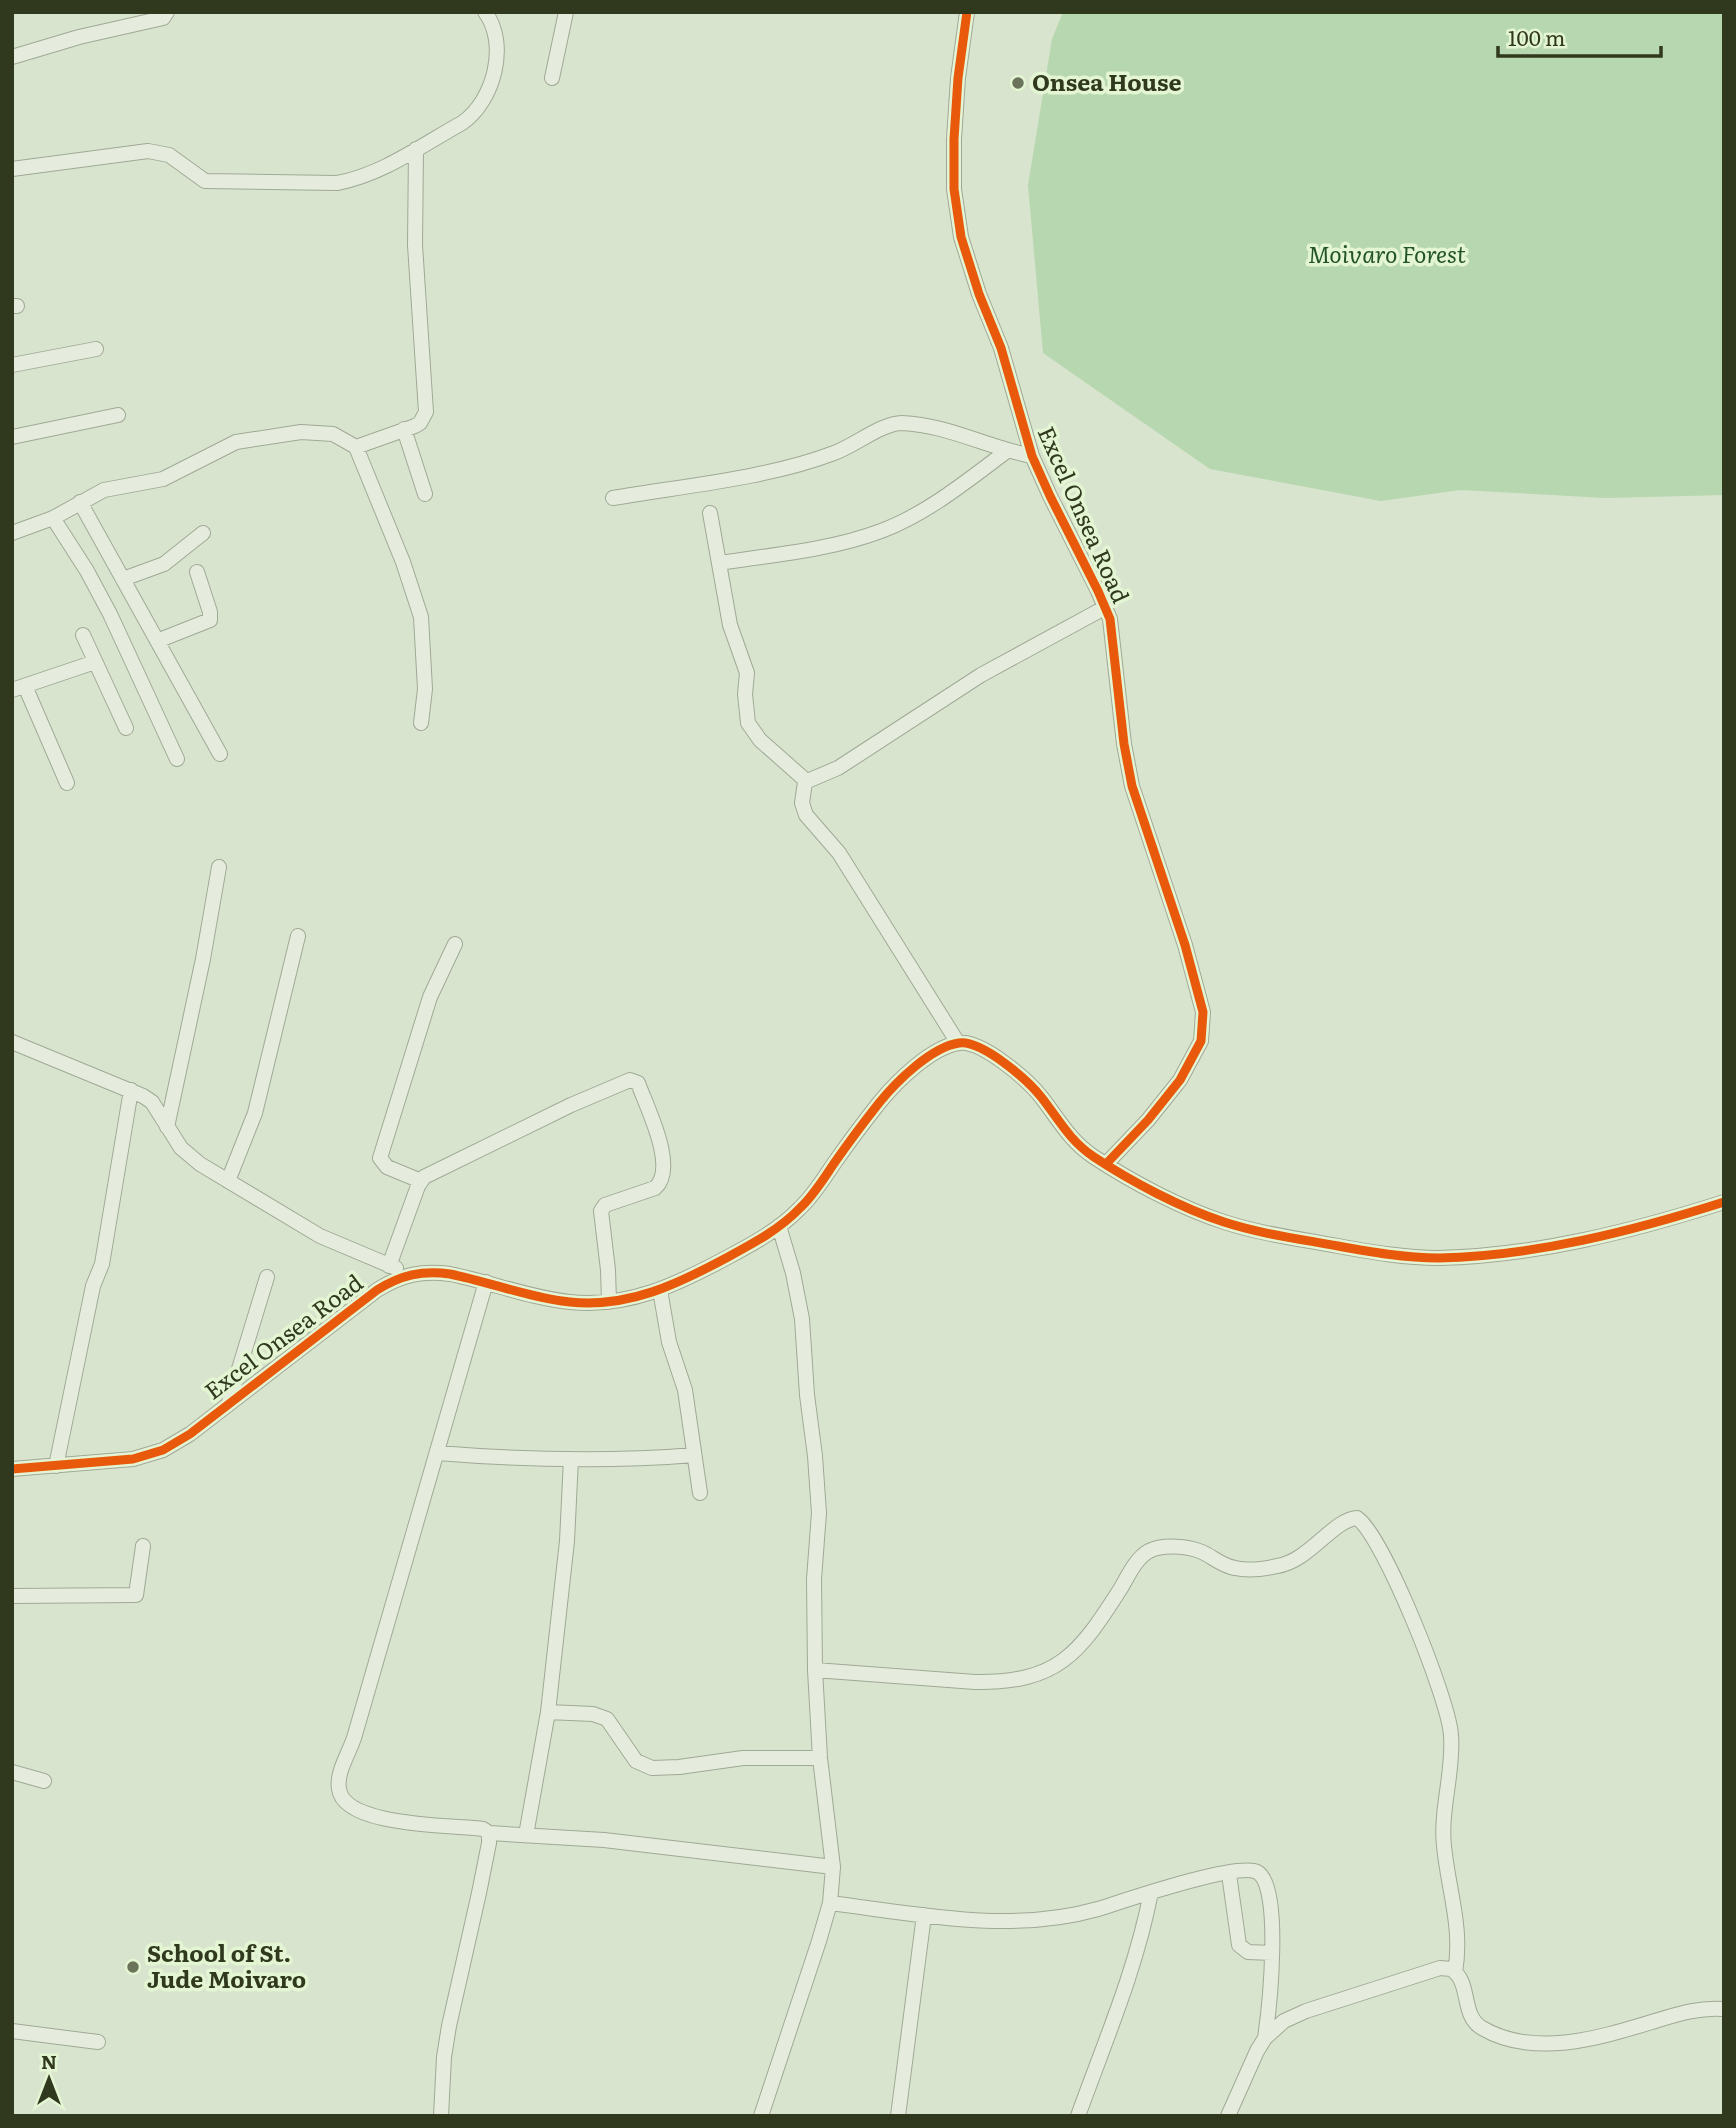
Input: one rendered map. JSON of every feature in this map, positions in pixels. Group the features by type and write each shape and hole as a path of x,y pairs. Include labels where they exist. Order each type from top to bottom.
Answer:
{"street":[{"path":"12,57 79,37 163,18 167,12"},
{"path":"12,169 148,151 169,155 205,181 337,183 372,173 462,123 481,106 491,83 497,48 495,29 485,12"},
{"path":"552,78 566,12"},
{"name":"Excel Onsea Road","path":"967,12 958,78 954,139 954,189 965,250 979,294 1002,348 1032,456 1106,607 1113,637 1121,721 1132,786 1195,976 1203,1023 1198,1050 1180,1080 1148,1121 1106,1164"},
{"path":"356,447 420,423 426,412 415,246 416,149"},
{"path":"12,365 96,349"},
{"path":"12,436 118,415"},
{"path":"614,498 765,472 820,459 896,424 911,424 962,435 1007,451 1032,456"},
{"path":"404,429 425,494"},
{"path":"12,533 53,518 104,490 163,479 236,442 316,432 333,434 356,447 403,562 421,617 425,689 421,723"},
{"path":"719,563 827,545 882,531 950,493 1007,451"},
{"path":"80,502 220,754"},
{"path":"710,513 730,625 747,673 745,694 748,723 760,740 800,774 805,782 802,803 806,815 846,864 958,1043 974,1045 1018,1075 1042,1098 1067,1135 1086,1151 1200,1213 1225,1222 1291,1237 1412,1257 1469,1256 1556,1244 1643,1226 1724,1202"},
{"path":"53,518 87,571 110,614 177,759"},
{"path":"123,579 164,564 203,533"},
{"path":"158,641 210,620 210,611 197,572"},
{"path":"805,782 838,768 981,675 1106,607"},
{"path":"83,635 126,729"},
{"path":"67,783 18,688 95,662"},
{"path":"167,1127 203,959 219,867"},
{"path":"228,1181 255,1113 298,936"},
{"path":"421,1181 387,1167 380,1158 430,997 455,944"},
{"path":"12,1042 131,1090 152,1102 167,1127 190,1156 320,1236 412,1274"},
{"name":"Excel Onsea Road","path":"12,1469 133,1459 152,1454 182,1439 377,1290 412,1274 435,1272 568,1302 609,1302 660,1290 680,1282 779,1226 804,1205 851,1139 898,1081 933,1054 958,1043"},
{"path":"389,1266 421,1181 430,1174 571,1105 634,1080 638,1083 659,1141 664,1171 655,1188 605,1205 601,1211 609,1302"},
{"path":"56,1466 93,1286 102,1264 131,1090"},
{"path":"761,2116 798,2009 830,1903 833,1867 820,1758 815,1670 814,1578 819,1513 815,1456 807,1395 802,1319 793,1273 779,1226"},
{"path":"228,1405 267,1277"},
{"path":"486,1282 354,1738 341,1773 339,1791 346,1803 369,1815 482,1829 489,1833 638,1843 833,1867"},
{"path":"660,1290 669,1342 685,1390 700,1493"},
{"path":"438,1453 571,1459 652,1459 694,1455"},
{"path":"526,1835 548,1712 567,1541 571,1459"},
{"path":"815,1670 995,1683 1022,1679 1052,1668 1078,1650 1139,1560 1150,1550 1170,1547 1200,1551 1235,1569 1279,1566 1298,1559 1346,1521 1357,1518 1367,1528 1401,1593 1427,1652 1448,1716 1452,1752 1444,1808 1443,1843 1458,1927 1455,1972"},
{"path":"12,1596 136,1595 143,1546"},
{"path":"548,1712 593,1714 607,1719 636,1761 652,1768 680,1768 743,1758 820,1758"},
{"path":"12,1772 44,1781"},
{"path":"441,2116 444,2057 449,2026 489,1833"},
{"path":"830,1903 1008,1922 1040,1920 1097,1909 1151,1892 1229,1874 1250,1871 1260,1874 1269,1901 1271,1993 1265,2038 1228,2116"},
{"path":"1229,1874 1239,1945 1248,1952 1272,1954"},
{"path":"1077,2116 1103,2053 1136,1956 1151,1892"},
{"path":"898,2116 924,1915"},
{"path":"1265,2038 1295,2015 1440,1968 1455,1972 1464,1989 1469,2013 1475,2024 1487,2031 1519,2041 1579,2041 1684,2013 1724,2009"},
{"path":"12,2031 98,2042"}],"green space":[{"name":"Moivaro Forest","path":"1063,12 1724,12 1724,495 1606,498 1460,490 1381,501 1210,469 1043,353 1028,185 1052,39"}],"cycle path":[{"path":"967,12 958,78 954,139 954,189 961,237 979,294 1001,348 1032,456 1110,619 1124,744 1132,786 1185,945 1203,1012 1201,1041 1180,1080 1148,1120 1106,1164"},
{"path":"12,1469 133,1459 163,1450 190,1434 377,1290 403,1277 421,1273 450,1274 540,1297 592,1303 633,1298 672,1285 757,1241 792,1216 814,1192 862,1125 895,1085 926,1058 959,1043 969,1044 992,1054 1016,1072 1042,1098 1065,1130 1094,1157 1157,1194 1224,1222 1266,1233 1401,1256 1475,1256 1583,1240 1655,1223 1724,1202"}],"place":[{"name":"Onsea House","path":"1018,83"},
{"name":"School of St. Jude Moivaro","path":"133,1967"}]}
